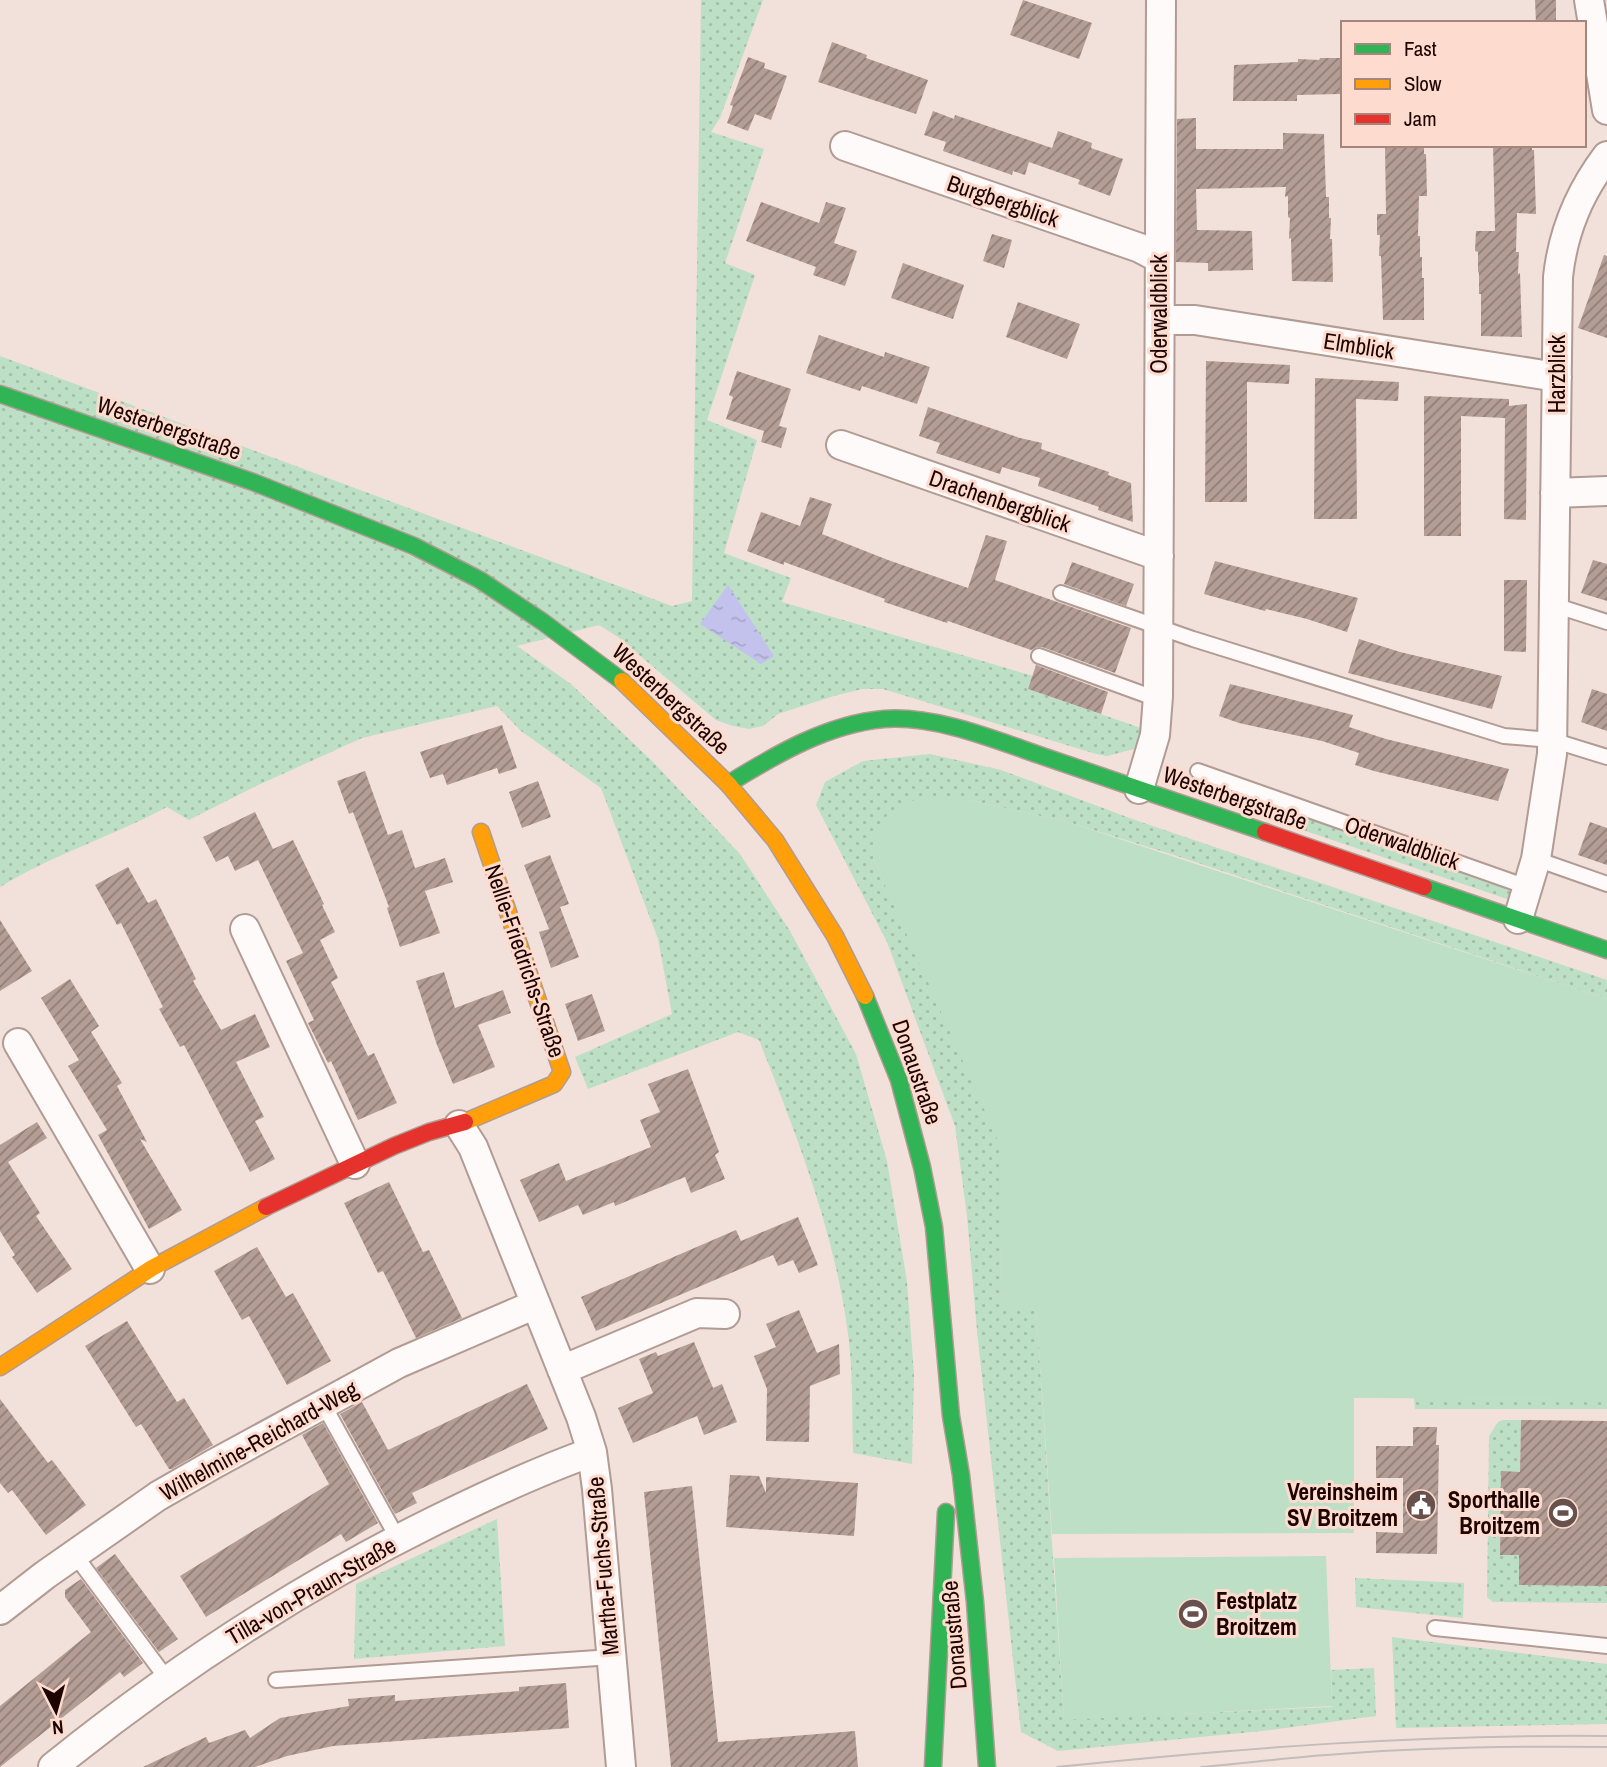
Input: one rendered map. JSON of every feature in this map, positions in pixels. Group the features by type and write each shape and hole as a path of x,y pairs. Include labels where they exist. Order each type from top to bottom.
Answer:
{"main road":[{"name":"Westerbergstraße","path":"0,394 253,482 414,546 480,580 623,681 665,719 728,784 801,743 845,726 871,720 923,720 975,734 1139,789 1607,950"},
{"name":"Donaustraße","path":"728,784 775,840 835,936 864,994 899,1080 922,1167 934,1227 951,1416 961,1475 975,1602 987,1767"},
{"name":"Nellie-Friedrichs-Straße","path":"0,1367 50,1331 206,1237 355,1164 448,1126 459,1125 554,1084 562,1072 562,1064 481,832"},
{"name":"Donaustraße","path":"933,1767 951,1416"}],"street":[{"name":"Oderwaldblick","path":"1139,789 1155,735 1157,699 1161,0"},
{"path":"1589,0 1607,110"},
{"name":"Burgbergblick","path":"845,146 1140,248 1159,258"},
{"name":"Harzblick","path":"1518,919 1536,859 1548,786 1552,740 1558,277 1563,240 1578,202 1607,156"},
{"name":"Elmblick","path":"1160,320 1195,320 1557,377"},
{"name":"Drachenbergblick","path":"841,446 1159,556"},
{"path":"1555,493 1607,491"},
{"path":"245,929 355,1164"},
{"path":"18,1043 150,1269"},
{"name":"Martha-Fuchs-Straße","path":"459,1125 473,1147 584,1424 592,1452 621,1767"},
{"name":"Wilhelmine-Reichard-Weg","path":"0,1609 158,1496 399,1363 536,1304"},
{"path":"562,1370 697,1313 725,1314"},
{"name":"Tilla-von-Praun-Straße","path":"53,1767 167,1679 303,1591 398,1539 519,1480 592,1452"}],"lane":[{"path":"1062,593 1158,628 1504,736 1552,740 1607,757"},
{"path":"1554,605 1607,622"},
{"path":"1039,656 1157,699"},
{"name":"Oderwaldblick","path":"1198,771 1527,887"},
{"path":"1536,859 1607,884"},
{"path":"323,1404 398,1539"},
{"path":"75,1555 167,1679"},
{"path":"1435,1628 1607,1646"},
{"path":"276,1680 612,1657"}],"green space":[{"path":"701,0 763,0 720,118 711,132 764,149 725,263 755,275 707,420 757,440 724,553 791,578 782,602 1033,676 1028,689 1141,728 1134,749 1107,756 883,689 862,689 778,714 763,726 749,729 716,720 618,637 599,625 517,646 571,684 653,762 740,854 790,931 856,1054 887,1161 907,1282 914,1374 912,1464 853,1453 849,1341 835,1263 814,1188 759,1040 738,1032 588,1089 575,1057 672,1014 658,939 601,788 521,731 497,706 362,738 189,820 167,807 40,865 0,887 0,356 672,606 692,601"},
{"path":"930,754 1001,770 1135,820 1607,980 1607,999 1177,856 1071,823 970,800 873,858 1000,1143 1001,1307 1036,1307 1064,1719 1332,1707 1331,1670 1374,1668 1376,1716 1262,1731 1058,1751 1021,1732 967,1216 955,1126 887,942 816,805 825,782 863,761"},
{"path":"1198,771 1527,887 1522,904 1190,792"},
{"path":"930,796 970,800 1071,823 1607,999 1607,1399 1354,1398 1354,1533 1052,1534 1036,1308 1001,1308 999,1143 873,858 875,833 880,823 907,803"},
{"path":"1414,1398 1607,1399 1607,1409 1415,1409"},
{"path":"1521,1420 1520,1472 1501,1472 1500,1555 1519,1555 1607,1586 1607,1603 1493,1602 1487,1597 1489,1436 1498,1422"},
{"path":"497,1519 505,1646 354,1659 356,1584"},
{"name":"Festplatz Broitzem","path":"1326,1556 1332,1706 1064,1720 1054,1558"},
{"path":"1355,1578 1464,1583 1463,1618 1356,1607"},
{"path":"1392,1637 1607,1664 1607,1724 1396,1728"}],"water":[{"path":"728,585 774,656 761,664 700,624"}],"building":[{"path":"1023,0 1092,23 1079,59 1010,35"},
{"path":"1535,0 1556,0 1556,21 1536,21"},
{"path":"832,42 867,55 866,58 928,80 916,114 818,82"},
{"path":"748,57 765,63 764,68 787,76 771,120 755,114 748,131 727,123 733,106 730,105"},
{"path":"1340,58 1340,94 1297,95 1297,101 1233,101 1234,65 1298,62 1298,59"},
{"path":"933,111 954,119 955,115 1052,148 1058,131 1092,143 1091,148 1123,159 1110,196 1078,184 1080,180 1029,162 1025,175 1013,171 1012,175 943,151 946,142 924,135"},
{"path":"1196,118 1196,149 1283,149 1283,133 1324,134 1333,282 1292,281 1286,187 1196,189 1197,230 1252,231 1253,270 1208,271 1208,263 1176,262 1177,119"},
{"path":"1385,147 1424,147 1427,196 1419,196 1418,236 1424,278 1424,320 1383,320 1377,214 1386,214"},
{"path":"1493,147 1532,147 1536,214 1517,213 1516,252 1519,252 1522,337 1481,336 1476,231 1495,231"},
{"path":"761,202 819,223 826,202 846,208 834,243 857,251 845,286 813,275 816,267 746,241"},
{"path":"992,234 1012,240 1004,268 983,261"},
{"path":"1604,255 1607,256 1607,338 1578,328"},
{"path":"903,263 964,285 953,319 891,298"},
{"path":"1018,302 1080,324 1067,359 1006,337"},
{"path":"819,335 884,357 885,352 930,367 917,404 862,386 860,391 806,373"},
{"path":"1206,361 1290,365 1289,384 1247,382 1247,502 1205,502"},
{"path":"737,371 791,389 779,426 787,428 781,448 761,442 764,431 726,419 733,397 729,395"},
{"path":"1315,378 1399,382 1398,401 1356,399 1357,519 1314,519"},
{"path":"1424,396 1509,399 1509,406 1527,404 1526,520 1504,519 1505,418 1461,416 1461,536 1424,536"},
{"path":"928,407 1042,443 1041,449 1109,472 1108,475 1131,483 1133,522 1038,486 1040,478 1002,467 1000,474 936,453 940,443 919,436"},
{"path":"810,497 832,504 822,534 968,588 986,535 1007,541 995,580 1131,628 1115,673 1042,647 1031,650 948,621 947,623 884,602 885,599 784,562 784,565 747,551 761,512 800,526"},
{"path":"1593,560 1607,564 1607,601 1581,593"},
{"path":"1215,561 1358,598 1347,632 1307,619 1266,609 1265,611 1204,594"},
{"path":"1072,562 1134,584 1126,606 1064,584"},
{"path":"1504,580 1527,580 1526,652 1504,651"},
{"path":"1359,639 1400,652 1502,676 1492,709 1348,673"},
{"path":"1036,665 1108,692 1101,714 1028,689"},
{"path":"1230,684 1353,715 1349,727 1386,739 1509,769 1498,801 1374,771 1355,765 1359,753 1322,741 1219,716"},
{"path":"1592,689 1607,694 1607,731 1581,722"},
{"path":"502,725 517,768 499,774 497,768 447,785 443,774 430,778 420,752"},
{"path":"365,771 388,835 402,830 415,868 445,858 453,882 425,891 440,933 400,947 387,908 389,907 353,812 349,814 337,781"},
{"path":"538,781 551,817 522,828 509,792"},
{"path":"255,812 273,849 293,840 335,932 320,940 338,978 331,982 368,1056 374,1053 397,1103 358,1120 331,1061 328,1063 308,1023 314,1020 286,961 303,953 258,860 235,871 228,856 216,862 203,837"},
{"path":"1590,822 1607,828 1607,865 1578,855"},
{"path":"550,855 569,904 560,907 579,957 551,968 539,932 549,929 524,865"},
{"path":"128,867 148,903 156,899 196,979 193,981 221,1030 255,1014 270,1047 236,1062 264,1117 255,1121 275,1159 250,1172 184,1045 180,1047 159,1009 163,1007 121,923 117,925 95,885"},
{"path":"0,920 32,971 0,991"},
{"path":"444,972 455,1008 503,990 511,1013 478,1025 495,1067 453,1084 416,981"},
{"path":"70,979 99,1026 91,1032 122,1083 117,1086 147,1142 140,1139 182,1210 149,1229 98,1135 107,1130 68,1066 79,1060 41,998"},
{"path":"592,994 605,1031 578,1041 565,1004"},
{"path":"688,1069 719,1152 715,1155 725,1179 691,1193 685,1177 615,1206 614,1202 583,1215 578,1205 539,1222 520,1180 559,1163 566,1181 651,1147 640,1120 660,1112 648,1084"},
{"path":"37,1122 47,1138 8,1162 40,1213 36,1216 72,1269 37,1293 12,1257 15,1255 0,1231 0,1145"},
{"path":"389,1182 423,1252 429,1250 462,1318 416,1338 383,1271 378,1273 344,1203"},
{"path":"798,1217 818,1265 799,1273 793,1260 778,1266 773,1255 596,1331 581,1297 736,1230 741,1241"},
{"path":"257,1247 286,1297 293,1293 331,1361 287,1385 249,1316 242,1320 214,1271"},
{"path":"799,1310 817,1353 839,1344 840,1374 810,1386 809,1442 766,1441 767,1389 754,1356 776,1347 766,1324"},
{"path":"127,1321 177,1402 184,1398 213,1445 172,1469 169,1469 141,1424 136,1427 85,1346"},
{"path":"694,1342 713,1388 722,1384 737,1422 704,1435 697,1416 633,1443 618,1408 653,1393 639,1359 656,1352 658,1356"},
{"path":"527,1384 548,1429 412,1493 417,1503 395,1514 340,1414 362,1402 388,1450"},
{"path":"0,1399 48,1463 52,1460 86,1505 46,1535 12,1490 8,1493 0,1483"},
{"name":"Sporthalle Broitzem","path":"1521,1420 1607,1421 1607,1586 1519,1585 1519,1555 1500,1555 1501,1471 1520,1472"},
{"path":"323,1423 378,1523 346,1542 341,1534 206,1617 180,1576 329,1484 302,1435"},
{"name":"Vereinsheim SV Broitzem","path":"1413,1427 1437,1427 1437,1554 1376,1553 1376,1532 1403,1533 1403,1478 1376,1478 1376,1446 1413,1446"},
{"path":"730,1475 759,1476 766,1493 766,1477 858,1483 854,1536 726,1527"},
{"path":"692,1486 718,1742 855,1731 858,1767 671,1767 644,1492"},
{"path":"115,1554 178,1639 159,1652 96,1568"},
{"path":"81,1579 143,1663 124,1677 120,1672 0,1767 0,1706 91,1632 65,1597 65,1590"},
{"path":"566,1683 569,1728 333,1746 287,1756 255,1767 143,1767 206,1737 209,1743 245,1730 250,1738 280,1718 349,1706 348,1699 395,1695 395,1701 519,1691 519,1687"}],"tram line":[{"path":"1057,1767 1194,1754 1400,1740 1607,1736"},
{"path":"1201,1767 1407,1750 1607,1747"}],"traffic: fast":[{"path":"0,394 253,482 414,546 480,580 543,622 622,681"},
{"path":"728,784 764,762 822,734 863,722 904,719 946,725 988,737 1265,832"},
{"path":"1424,887 1607,950"},
{"path":"865,996 899,1080 922,1167 934,1227 951,1416 961,1475 975,1602 987,1767"},
{"path":"933,1767 946,1512"}],"traffic: slow":[{"path":"622,681 728,784 775,840 835,936 865,996"},
{"path":"465,1122 554,1084 562,1072 481,832"},
{"path":"0,1367 152,1268 266,1207"}],"traffic: jam":[{"path":"1265,832 1424,887"},
{"path":"266,1207 394,1146 465,1122"}],"place":[{"name":"Vereinsheim SV Broitzem","path":"1421,1505"},
{"name":"Sporthalle Broitzem","path":"1563,1513"},
{"name":"Festplatz Broitzem","path":"1193,1614"}]}
